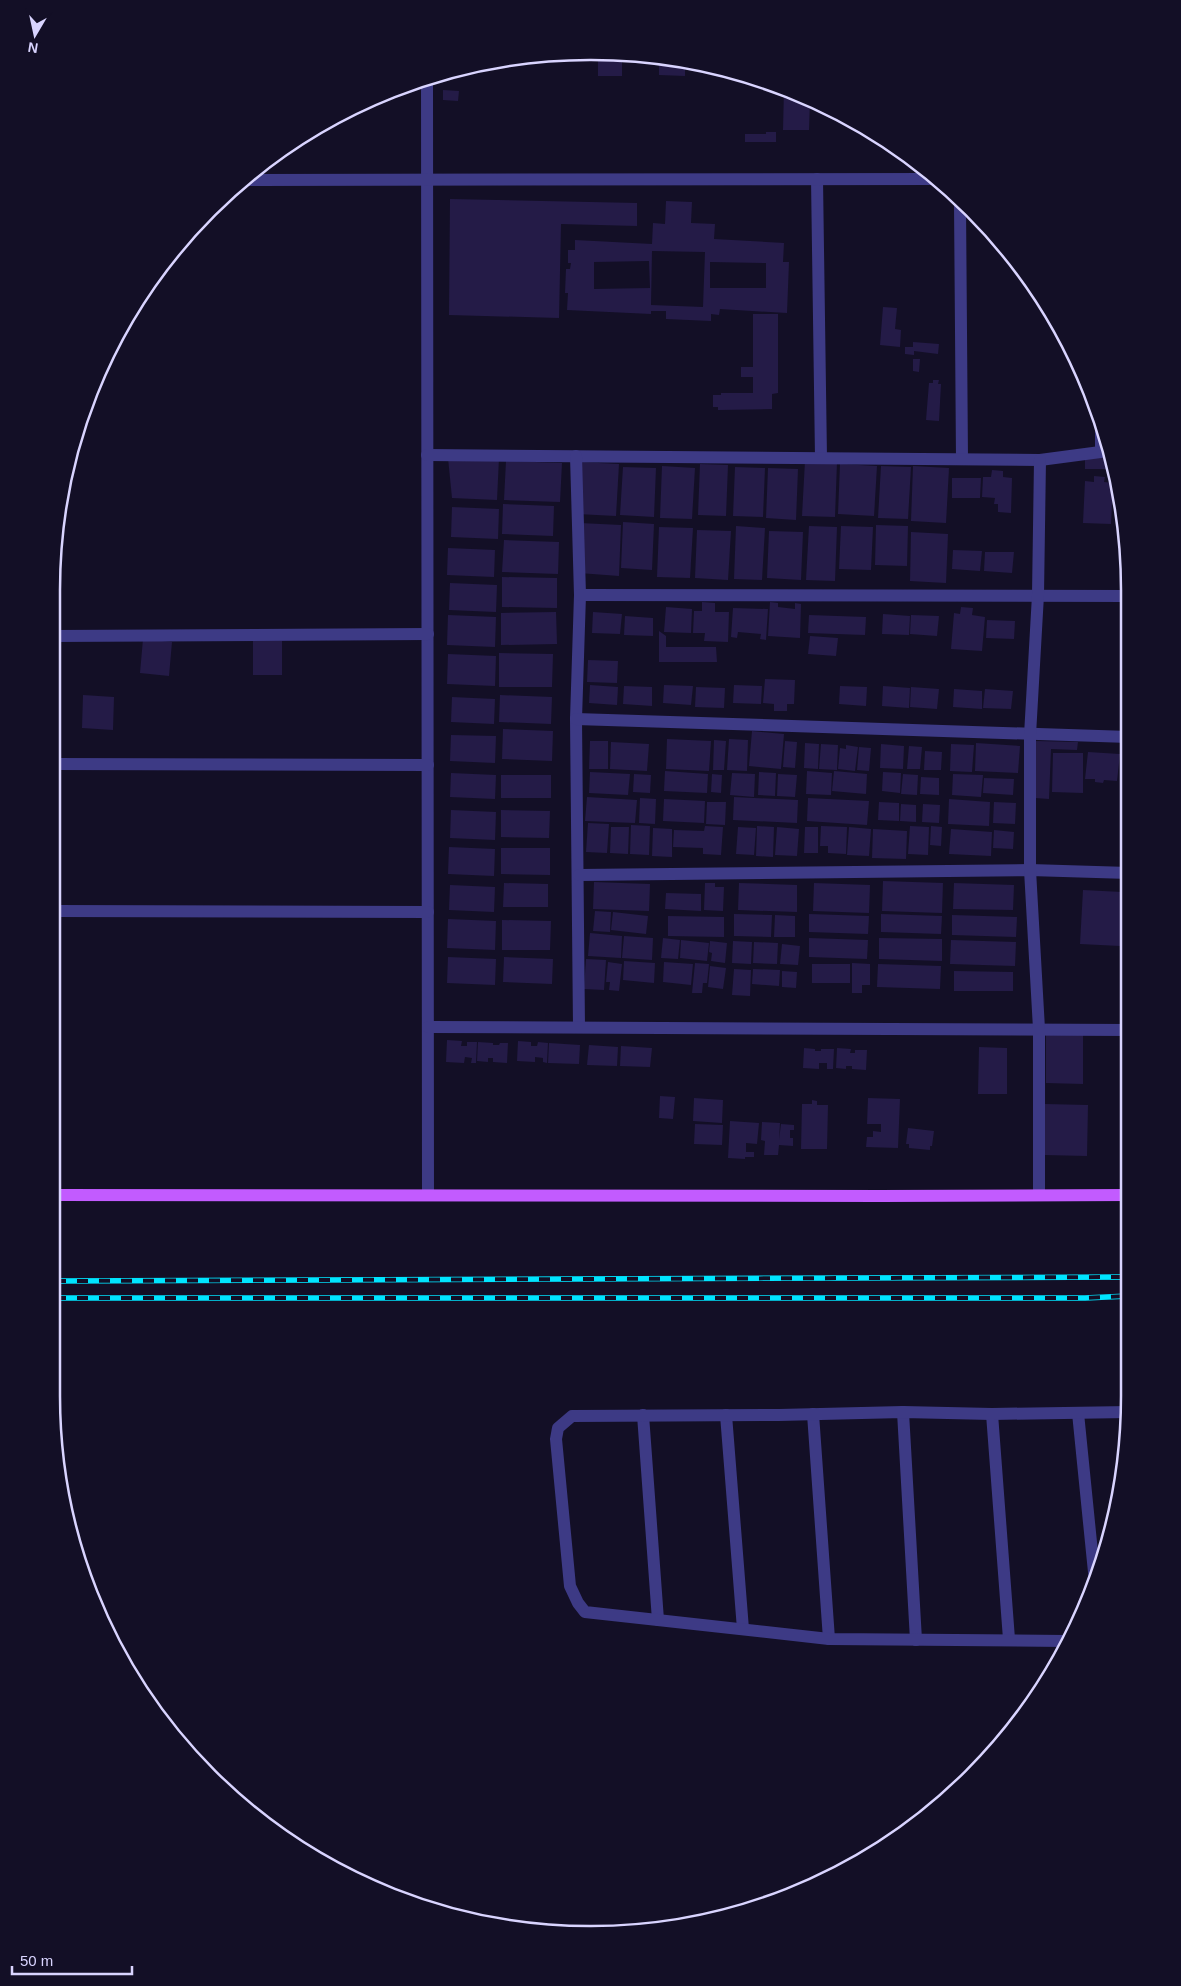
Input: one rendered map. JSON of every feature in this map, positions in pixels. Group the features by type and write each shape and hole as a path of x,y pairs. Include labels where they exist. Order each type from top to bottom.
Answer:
{"main road":[{"path":"60,1195 1121,1195"}],"street":[{"path":"427,86 428,1195"},
{"path":"256,180 924,179"},
{"path":"817,180 821,458"},
{"path":"960,210 962,459"},
{"path":"428,454 1040,460 1103,452"},
{"path":"576,456 580,595 576,719 579,1027"},
{"path":"1039,1195 1039,1030 1030,870 1030,735 1038,595 1040,460"},
{"path":"580,595 1121,596"},
{"path":"60,636 428,634"},
{"path":"576,719 1121,738"},
{"path":"60,764 428,765"},
{"path":"579,875 1030,870 1121,873"},
{"path":"60,911 428,912"},
{"path":"428,1027 1121,1030"},
{"path":"903,1412 916,1640"},
{"path":"1060,1641 829,1639 585,1612 578,1604 570,1586 556,1439 558,1428 572,1416 903,1412 992,1414 1121,1412"},
{"path":"1078,1413 1093,1567"},
{"path":"813,1414 829,1639"},
{"path":"992,1414 1009,1640"},
{"path":"643,1415 658,1620"},
{"path":"726,1415 744,1629"}],"building":[{"path":"598,60 622,61 622,76 598,76"},
{"path":"659,65 685,69 685,76 659,75"},
{"path":"443,90 459,91 458,101 443,100"},
{"path":"784,96 810,108 809,130 783,130"},
{"path":"766,132 776,132 776,142 745,142 745,134 766,134"},
{"path":"450,199 637,203 637,226 561,224 559,318 449,315"},
{"path":"666,201 692,202 691,223 715,224 714,239 784,243 783,262 789,262 787,313 720,309 719,315 711,314 711,321 666,319 666,311 651,311 651,314 567,310 568,293 565,293 566,269 570,269 571,263 568,263 568,250 575,250 575,240 652,244 653,223 665,224","holes":["652,251 705,252 703,307 651,305","649,261 650,288 594,289 594,262","710,262 766,263 766,288 710,288"]},
{"path":"883,307 897,308 895,329 901,330 900,347 880,345"},
{"path":"753,314 778,314 778,393 772,394 772,409 718,410 718,407 713,407 713,395 721,395 721,393 753,393 753,377 741,377 741,367 753,367"},
{"path":"913,342 939,344 938,354 914,351 914,355 905,354 905,347 913,347"},
{"path":"913,359 920,359 919,372 913,371"},
{"path":"933,380 939,380 938,384 941,384 939,421 926,420 929,383 933,383"},
{"path":"1085,455 1103,455 1107,469 1085,469"},
{"path":"448,458 499,458 497,500 452,498"},
{"path":"506,461 562,463 560,502 504,500"},
{"path":"805,461 837,462 835,517 802,516"},
{"path":"579,462 619,464 616,516 577,514"},
{"path":"700,464 728,465 726,516 698,515"},
{"path":"840,464 877,466 874,516 838,514"},
{"path":"662,466 695,468 692,519 660,518"},
{"path":"881,466 911,467 908,519 878,518"},
{"path":"913,466 949,468 946,523 911,521"},
{"path":"623,467 656,468 654,517 620,515"},
{"path":"735,467 765,468 763,517 733,516"},
{"path":"768,468 798,469 796,520 766,518"},
{"path":"992,470 1003,471 1003,477 1012,478 1011,513 998,512 998,504 994,504 995,498 982,497 983,477 991,477"},
{"path":"1094,476 1105,477 1104,482 1110,483 1112,496 1111,524 1083,523 1085,481 1094,482"},
{"path":"952,478 981,478 980,498 952,498"},
{"path":"503,504 554,506 553,536 502,534"},
{"path":"452,507 499,509 498,539 451,537"},
{"path":"623,522 654,524 652,570 621,568"},
{"path":"580,523 621,525 619,576 579,573"},
{"path":"876,525 908,526 907,566 875,565"},
{"path":"736,526 765,528 762,580 734,579"},
{"path":"809,526 837,527 835,581 806,580"},
{"path":"841,526 873,527 871,570 839,569"},
{"path":"659,527 693,528 690,578 657,577"},
{"path":"697,530 731,531 728,580 695,578"},
{"path":"769,531 803,532 801,580 767,578"},
{"path":"911,532 948,534 946,583 910,581"},
{"path":"504,540 559,542 558,574 502,572"},
{"path":"448,548 495,550 494,577 447,575"},
{"path":"953,550 982,551 980,571 952,569"},
{"path":"985,552 1014,552 1012,573 984,571"},
{"path":"502,577 557,578 557,608 502,607"},
{"path":"450,583 497,585 496,612 449,610"},
{"path":"702,602 715,603 715,612 729,612 728,642 704,641 705,633 693,633 694,611 702,611"},
{"path":"770,602 778,603 778,607 795,609 795,603 801,604 800,638 768,636"},
{"path":"666,607 692,609 691,633 664,632"},
{"path":"961,607 973,608 972,615 985,617 982,651 951,649 954,613 960,614"},
{"path":"733,608 768,609 766,640 760,639 761,634 738,632 737,638 731,637"},
{"path":"556,612 557,644 501,645 501,613"},
{"path":"593,612 622,614 620,634 592,633"},
{"path":"883,614 910,616 909,635 882,634"},
{"path":"448,615 496,617 495,647 447,645"},
{"path":"809,615 866,617 865,635 808,633"},
{"path":"911,615 939,616 937,636 910,634"},
{"path":"625,616 653,618 653,636 624,635"},
{"path":"987,620 1015,621 1014,639 986,638"},
{"path":"659,631 666,636 666,647 716,647 717,662 659,662"},
{"path":"810,636 838,638 836,656 808,654"},
{"path":"143,639 172,642 169,676 140,673"},
{"path":"253,641 282,641 282,675 253,675"},
{"path":"499,653 553,654 552,687 499,687"},
{"path":"448,654 496,656 495,686 447,684"},
{"path":"588,660 618,661 617,683 587,682"},
{"path":"765,679 795,680 794,704 787,704 787,711 774,711 774,704 763,703"},
{"path":"590,685 618,687 617,705 589,703"},
{"path":"664,685 693,686 691,705 663,703"},
{"path":"734,685 762,686 761,704 733,703"},
{"path":"624,686 652,687 652,706 623,704"},
{"path":"840,686 867,687 866,706 839,704"},
{"path":"883,686 910,688 909,708 882,706"},
{"path":"696,687 725,688 724,708 695,707"},
{"path":"911,687 939,689 937,709 910,707"},
{"path":"954,689 982,691 982,709 953,707"},
{"path":"985,689 1013,691 1011,709 983,708"},
{"path":"83,695 114,697 113,730 82,728"},
{"path":"500,695 552,697 551,724 499,722"},
{"path":"452,697 495,699 494,724 451,722"},
{"path":"503,729 553,731 552,761 502,759"},
{"path":"752,731 784,734 781,769 749,766"},
{"path":"451,735 496,736 495,763 450,761"},
{"path":"667,739 711,741 709,771 666,769"},
{"path":"729,739 748,740 747,771 727,770"},
{"path":"714,740 726,741 724,770 713,770"},
{"path":"590,741 608,741 608,769 589,769"},
{"path":"785,741 797,742 795,768 783,767"},
{"path":"1036,741 1078,742 1077,750 1051,749 1049,799 1035,798"},
{"path":"611,742 649,744 647,771 610,769"},
{"path":"805,743 819,744 818,769 804,768"},
{"path":"976,743 1020,746 1018,773 975,771"},
{"path":"821,744 838,745 837,770 819,769"},
{"path":"881,744 904,746 903,769 880,768"},
{"path":"951,744 974,745 972,772 950,771"},
{"path":"846,745 858,747 855,771 838,769 840,748 846,749"},
{"path":"909,746 922,747 920,769 907,769"},
{"path":"859,747 871,748 869,771 857,770"},
{"path":"925,751 942,752 941,770 924,770"},
{"path":"1088,752 1120,754 1117,781 1104,780 1103,783 1095,782 1095,779 1085,779"},
{"path":"1053,753 1083,753 1083,793 1052,792"},
{"path":"665,771 708,774 707,793 664,791"},
{"path":"807,771 832,773 831,795 806,794"},
{"path":"834,771 867,774 866,794 832,791"},
{"path":"590,772 630,774 628,795 589,793"},
{"path":"759,772 776,773 775,796 758,795"},
{"path":"883,772 901,773 900,793 882,791"},
{"path":"451,773 496,775 495,799 450,797"},
{"path":"732,773 755,774 754,797 730,795"},
{"path":"634,774 651,775 650,793 633,792"},
{"path":"712,774 722,775 721,793 711,792"},
{"path":"778,774 797,775 795,797 777,796"},
{"path":"903,774 918,775 917,795 901,794"},
{"path":"953,774 983,775 981,797 952,795"},
{"path":"501,775 551,775 551,798 501,798"},
{"path":"921,777 939,778 939,795 920,794"},
{"path":"984,778 1014,779 1013,795 983,793"},
{"path":"587,797 637,800 635,823 585,821"},
{"path":"734,797 798,800 797,823 733,820"},
{"path":"640,798 656,799 655,824 639,823"},
{"path":"808,798 869,801 867,825 807,821"},
{"path":"664,799 705,801 704,823 663,821"},
{"path":"949,799 990,802 989,826 948,824"},
{"path":"707,802 726,802 725,825 706,824"},
{"path":"879,802 899,803 899,821 878,820"},
{"path":"994,802 1016,803 1015,824 993,823"},
{"path":"901,804 916,805 916,822 900,821"},
{"path":"923,804 940,805 939,823 922,822"},
{"path":"451,810 496,812 495,840 450,838"},
{"path":"501,810 550,811 549,838 501,837"},
{"path":"588,823 609,824 607,853 586,852"},
{"path":"631,825 650,826 649,855 630,854"},
{"path":"705,826 723,827 721,855 703,854 703,848 673,847 674,830 704,831"},
{"path":"757,826 774,827 773,857 756,856"},
{"path":"821,826 847,827 846,854 828,853 828,846 820,846"},
{"path":"910,826 929,827 928,855 908,854"},
{"path":"931,826 942,827 941,846 930,845"},
{"path":"611,827 629,827 628,854 610,853"},
{"path":"738,827 756,828 754,855 736,854"},
{"path":"777,827 799,829 797,856 775,855"},
{"path":"805,827 818,827 818,853 804,853"},
{"path":"849,827 871,829 869,856 847,855"},
{"path":"653,828 672,829 672,857 652,856"},
{"path":"873,829 907,831 906,859 872,858"},
{"path":"951,829 992,832 991,856 949,854"},
{"path":"994,830 1014,832 1013,849 993,848"},
{"path":"449,847 495,849 494,876 448,874"},
{"path":"501,848 550,848 550,875 501,874"},
{"path":"883,881 943,883 942,913 882,911"},
{"path":"594,882 650,884 649,911 593,909"},
{"path":"504,883 548,884 548,907 503,907"},
{"path":"705,883 715,883 715,887 724,887 723,911 704,910"},
{"path":"739,883 797,885 797,912 738,910"},
{"path":"814,883 870,885 869,913 813,911"},
{"path":"954,883 1014,885 1013,910 953,909"},
{"path":"450,885 495,887 494,912 449,910"},
{"path":"1083,890 1121,892 1120,946 1080,944"},
{"path":"666,893 701,894 701,911 665,909"},
{"path":"595,911 611,912 610,932 593,931"},
{"path":"613,912 648,916 646,934 611,930"},
{"path":"734,914 772,915 771,937 734,936"},
{"path":"809,914 869,916 868,934 809,932"},
{"path":"881,914 942,916 941,934 881,932"},
{"path":"775,915 795,916 795,937 774,937"},
{"path":"952,915 1017,917 1016,937 952,935"},
{"path":"668,916 724,917 724,937 668,936"},
{"path":"448,919 496,921 495,950 447,948"},
{"path":"502,920 551,921 550,950 502,950"},
{"path":"590,933 622,936 621,958 588,956"},
{"path":"624,936 653,938 652,960 622,958"},
{"path":"663,938 680,940 678,959 661,958"},
{"path":"809,938 868,940 867,959 809,957"},
{"path":"879,938 942,939 942,961 879,959"},
{"path":"681,940 709,943 707,961 680,958"},
{"path":"951,940 1016,942 1015,966 950,964"},
{"path":"710,941 727,943 725,963 711,961 712,953 709,952"},
{"path":"733,941 752,942 751,964 732,963"},
{"path":"754,942 778,943 777,964 753,963"},
{"path":"782,944 800,946 798,965 780,964"},
{"path":"448,957 496,959 495,985 447,983"},
{"path":"504,957 553,959 552,984 503,982"},
{"path":"586,959 606,960 604,990 584,989"},
{"path":"624,961 655,963 654,983 623,980"},
{"path":"608,962 622,964 619,991 609,990 610,982 606,982"},
{"path":"664,962 693,964 691,985 663,982"},
{"path":"695,963 709,964 707,983 703,983 702,993 692,993"},
{"path":"852,963 870,964 870,985 862,985 862,993 852,993"},
{"path":"812,964 850,964 850,983 812,983"},
{"path":"878,964 941,966 940,989 877,987"},
{"path":"710,966 726,968 723,989 708,987"},
{"path":"734,969 751,970 750,996 732,995"},
{"path":"753,969 780,970 779,986 752,984"},
{"path":"782,971 797,972 796,988 782,987"},
{"path":"954,971 1013,972 1013,991 954,991"},
{"path":"1046,1034 1083,1034 1083,1084 1046,1083"},
{"path":"447,1040 462,1041 461,1046 467,1046 467,1042 477,1042 476,1063 471,1063 472,1058 465,1057 464,1063 446,1062"},
{"path":"518,1041 531,1042 531,1046 537,1046 538,1042 548,1043 547,1063 543,1062 543,1058 535,1057 535,1062 517,1061"},
{"path":"478,1042 493,1043 493,1045 508,1043 507,1063 493,1062 493,1058 488,1058 488,1062 477,1061"},
{"path":"549,1043 580,1045 579,1064 548,1063"},
{"path":"589,1045 618,1047 617,1066 587,1065"},
{"path":"621,1046 652,1048 650,1067 620,1066"},
{"path":"979,1047 1007,1048 1007,1094 978,1094"},
{"path":"804,1048 815,1049 815,1051 834,1049 833,1069 827,1069 827,1063 819,1063 819,1069 803,1068"},
{"path":"837,1048 851,1049 850,1053 855,1053 855,1050 867,1050 866,1070 852,1069 852,1066 846,1066 846,1069 836,1068"},
{"path":"660,1096 675,1097 673,1119 659,1118"},
{"path":"694,1098 723,1100 722,1123 693,1121"},
{"path":"868,1098 900,1099 898,1148 866,1147 867,1137 873,1137 873,1131 881,1132 881,1124 867,1124"},
{"path":"812,1100 817,1101 817,1105 828,1105 827,1149 801,1149 802,1104 812,1104"},
{"path":"1045,1104 1088,1105 1087,1156 1044,1155"},
{"path":"730,1121 759,1123 757,1144 746,1143 746,1152 754,1152 754,1157 745,1157 745,1159 728,1158"},
{"path":"762,1122 780,1123 779,1140 781,1124 794,1125 794,1130 790,1130 793,1146 779,1145 778,1155 764,1155 765,1141 761,1140"},
{"path":"695,1124 723,1125 722,1145 694,1144"},
{"path":"908,1128 934,1131 930,1150 909,1148 909,1144 906,1144"}],"railway":[{"path":"60,1281 1121,1277"},
{"path":"60,1298 1085,1298 1121,1296"}]}
